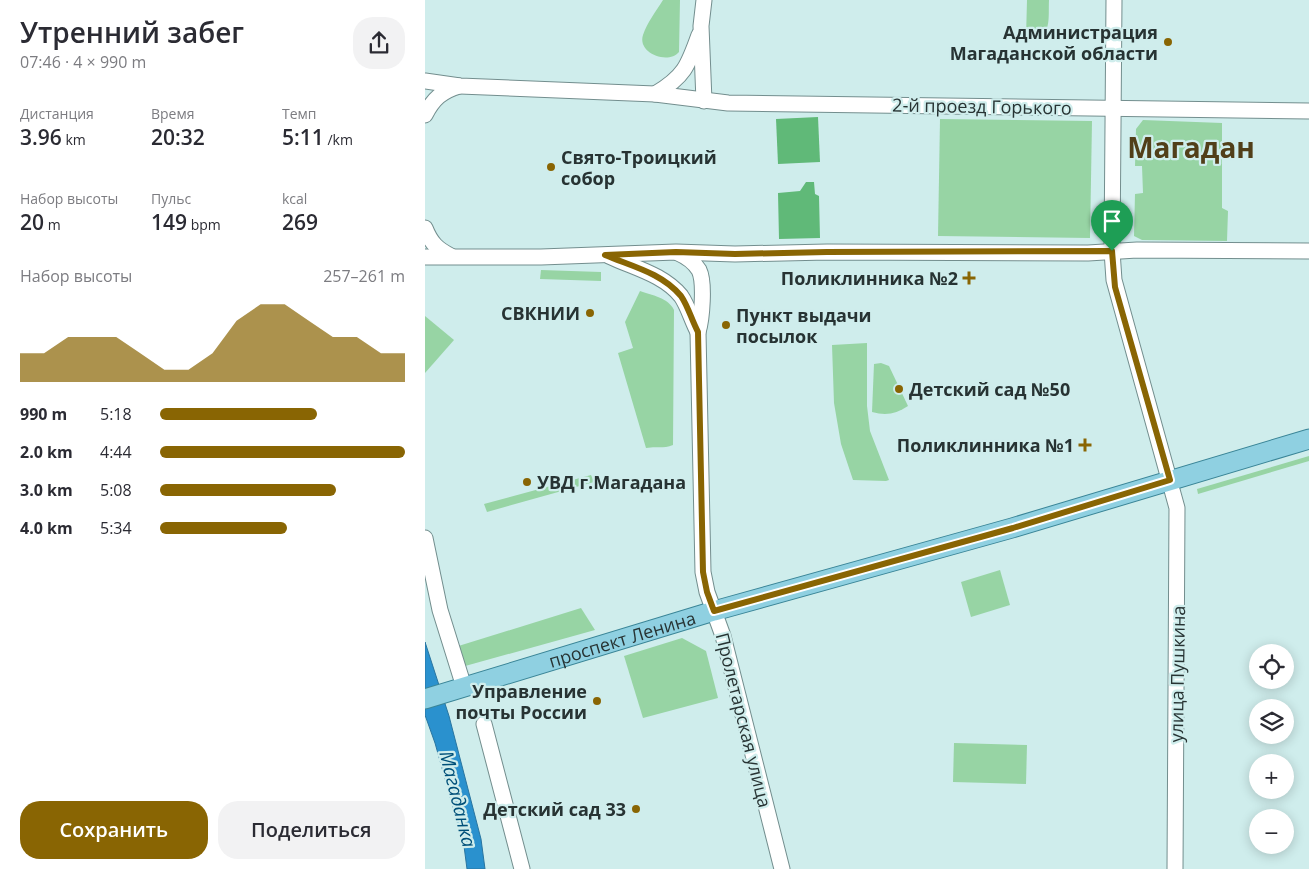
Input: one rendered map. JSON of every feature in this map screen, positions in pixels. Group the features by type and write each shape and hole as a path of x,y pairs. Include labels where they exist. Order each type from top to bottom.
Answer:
{"main road":[{"name":"проспект Ленина","path":"427,698 714,611 1013,528 1309,439"}],"street":[{"path":"704,0 701,26 704,101"},
{"name":"улица Пушкина","path":"1114,0 1112,251 1115,287 1177,502 1178,516 1175,869"},
{"path":"425,81 460,86 655,94 678,78 689,64 701,26"},
{"path":"425,115 430,105 439,95 460,86"},
{"name":"2-й проезд Горького","path":"655,94 728,104 1113,107 1309,111"},
{"path":"425,228 431,243 451,256"},
{"path":"605,255 676,252 1309,251"},
{"path":"676,252 696,265 701,277"},
{"path":"701,277 707,261 719,253"},
{"name":"Пролетарская улица","path":"425,257 605,255 647,272 671,286 684,302 698,332"},
{"name":"Пролетарская улица","path":"701,277 701,323 698,332 702,563 707,592 723,636 781,869"},
{"path":"425,538 440,610 461,688"},
{"path":"484,724 522,869"}],"green space":[{"path":"663,0 680,0 679,52 674,56 668,57 661,57 649,52 642,41 647,26"},
{"path":"1027,0 1049,0 1047,27 1041,36 1035,38 1026,38"},
{"path":"818,117 820,162 778,164 776,119"},
{"path":"940,119 1092,121 1090,238 938,236"},
{"path":"1143,120 1222,123 1222,208 1228,211 1227,241 1142,240 1134,236 1135,194 1143,193 1142,166 1135,166 1136,129"},
{"path":"806,182 814,182 815,194 819,196 820,238 779,239 778,193 800,191"},
{"path":"541,270 601,272 601,281 540,279"},
{"path":"640,291 664,300 674,310 673,445 666,447 646,448 618,353 633,348 625,322"},
{"path":"425,316 454,340 425,373"},
{"path":"867,343 867,406 870,431 889,480 886,481 853,480 841,444 834,403 832,345"},
{"path":"881,363 889,366 908,406 891,414 872,412 874,364"},
{"path":"1309,456 1309,461 1198,494 1197,489"},
{"path":"591,475 594,482 487,512 484,504"},
{"path":"1000,570 1010,605 971,617 961,582"},
{"path":"581,608 595,630 458,668 452,648"},
{"path":"682,638 706,651 718,698 643,718 624,656"},
{"path":"954,743 1027,745 1026,784 953,782"}],"water":[{"name":"Магаданка","path":"425,642 449,716 481,839 485,869 467,869 464,846 435,743 425,715"}],"place":[{"name":"Администрация Магаданской области","path":"1168,42"},
{"name":"Свято-Троицкий собор","path":"551,167"},
{"name":"Поликлинника №2","path":"969,278"},
{"name":"СВКНИИ","path":"590,313"},
{"name":"Пункт выдачи посылок","path":"726,325"},
{"name":"Детский сад №50","path":"899,389"},
{"name":"Поликлинника №1","path":"1085,445"},
{"name":"УВД г.Магадана","path":"527,482"},
{"name":"Управление почты России","path":"597,701"},
{"name":"Детский сад 33","path":"636,809"}],"district":[{"name":"Магадан","path":"1191,147"}],"route":[{"path":"1112,251 1113,280 1170,480 1013,528 714,611 707,592 703,572 701,546 698,332 681,296 671,286 647,272 605,255 676,252 735,254 827,252 1088,253 1112,251"}]}
